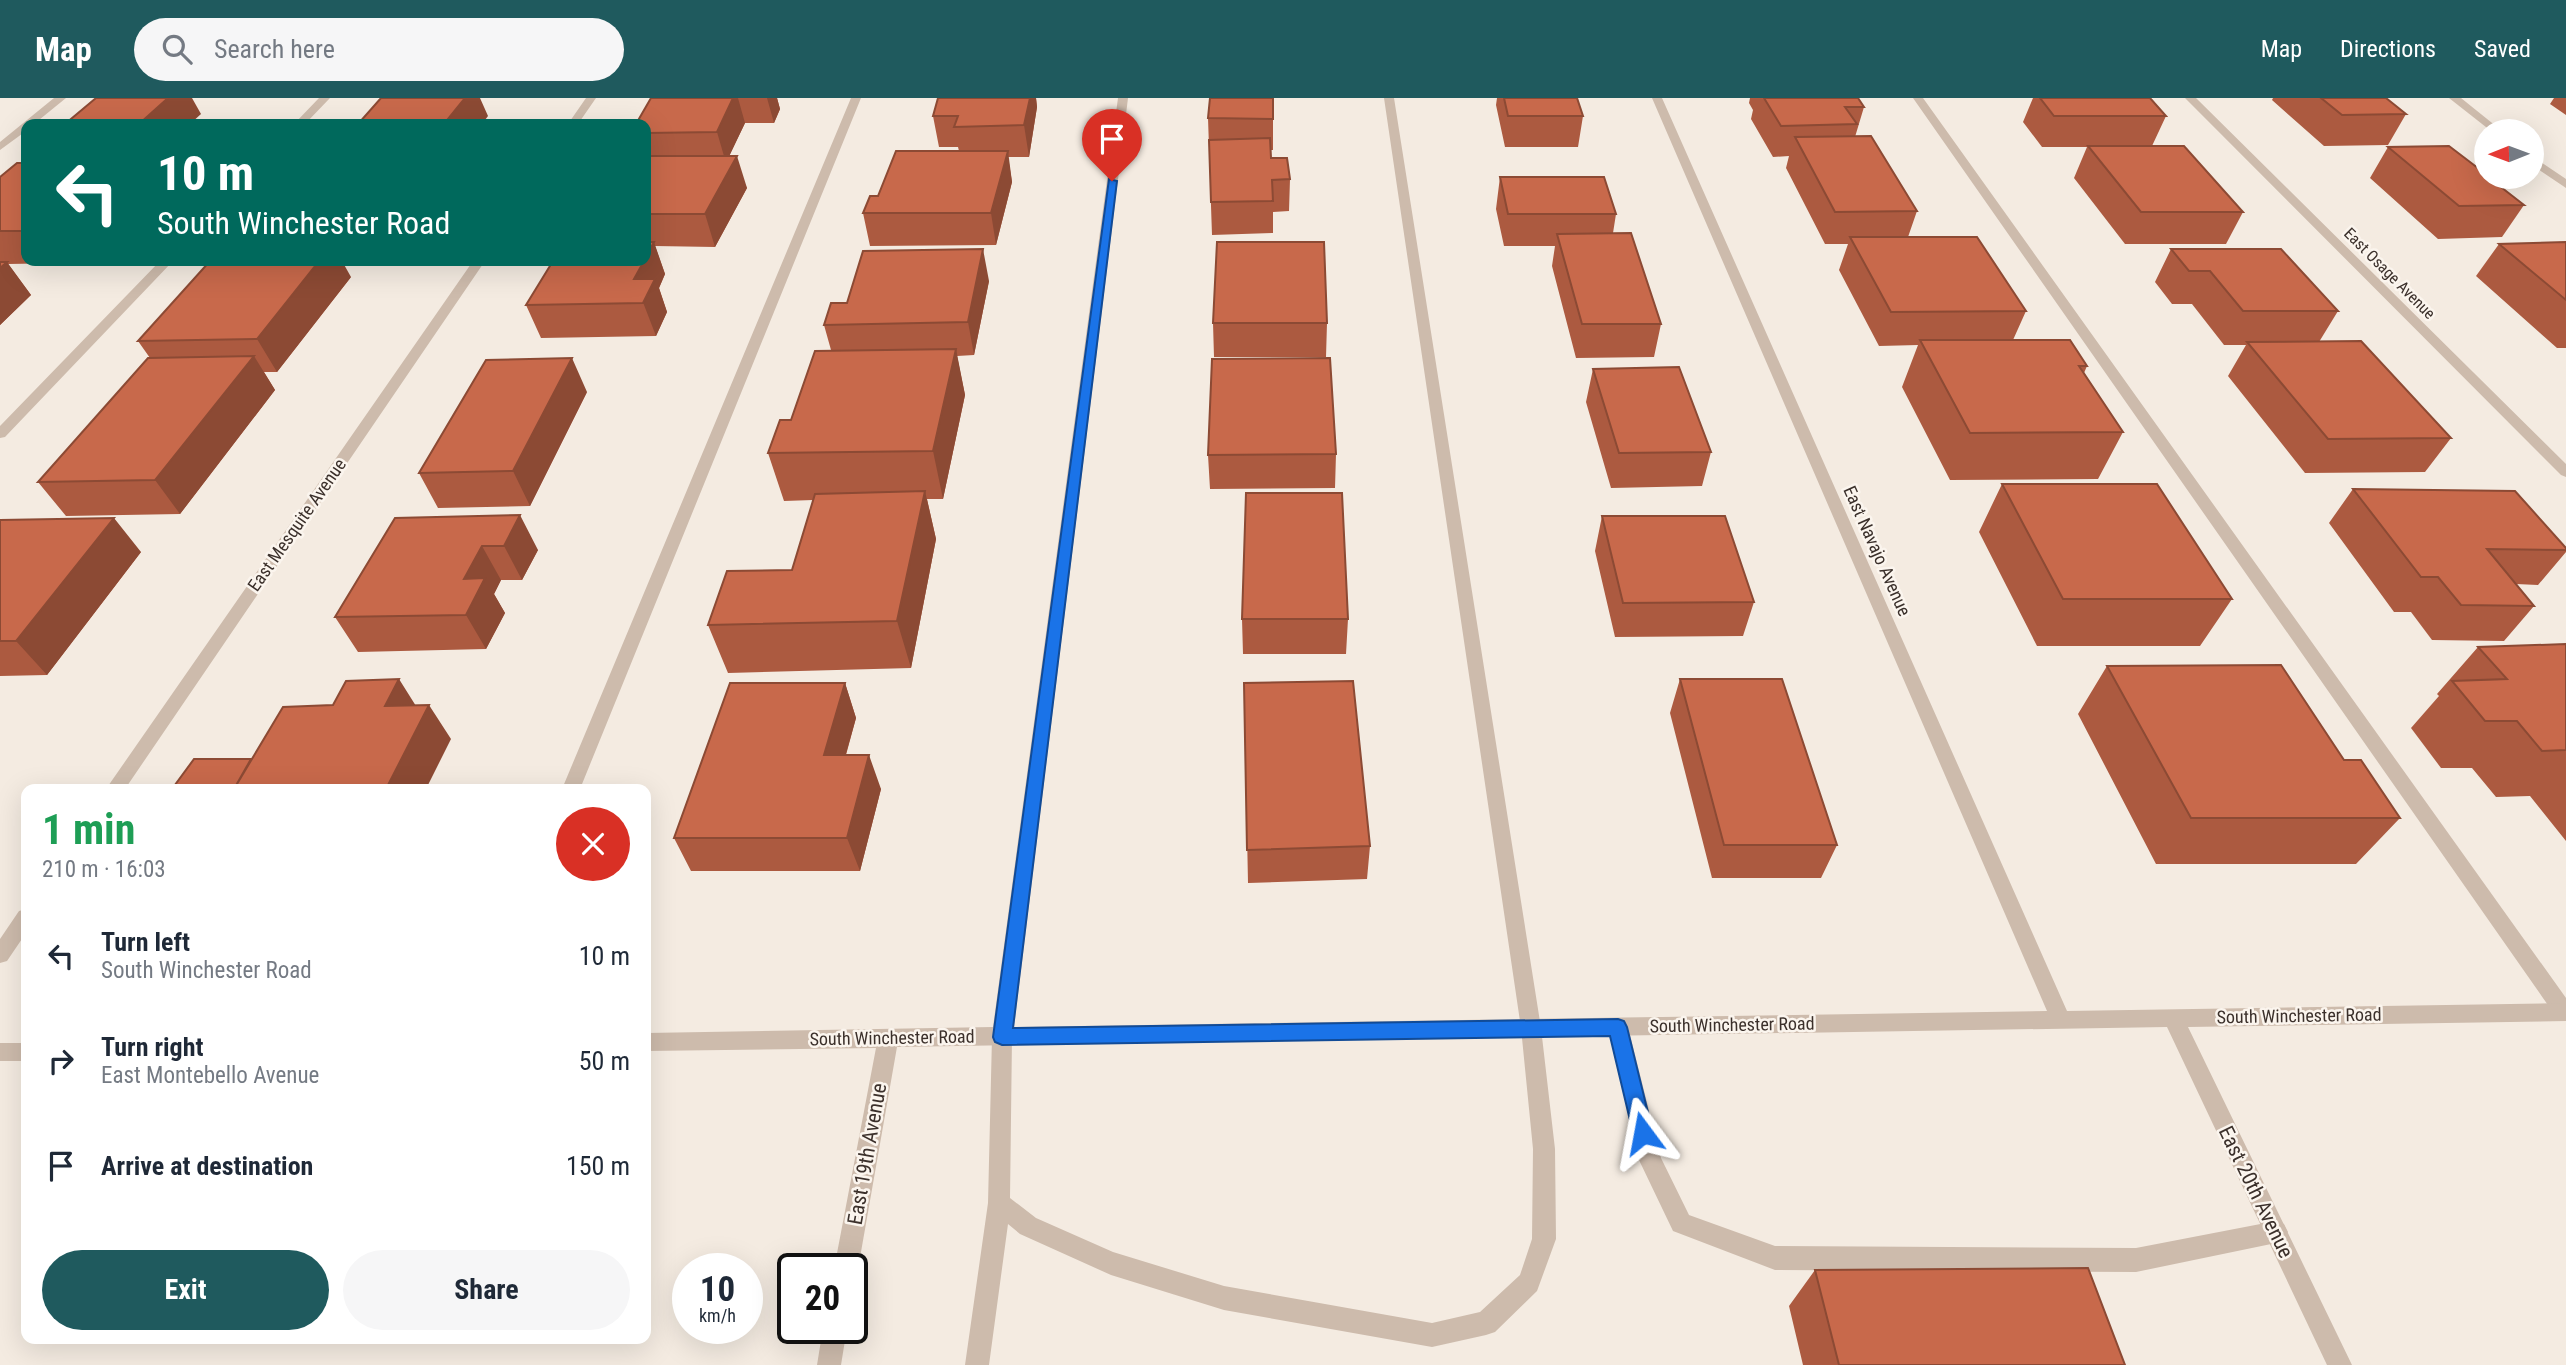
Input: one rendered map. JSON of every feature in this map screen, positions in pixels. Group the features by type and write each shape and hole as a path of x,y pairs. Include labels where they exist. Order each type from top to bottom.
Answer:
{"street":[{"path":"35,119 61,98"},
{"path":"304,119 325,98"},
{"path":"576,119 591,98"},
{"path":"573,784 856,98"},
{"path":"977,1365 999,1203 1002,1037 1123,98"},
{"path":"999,1203 1028,1226 1111,1263 1224,1298 1432,1335 1486,1323 1529,1283 1544,1240 1544,1149 1531,1028 1389,98"},
{"name":"East Navajo Avenue","path":"1657,98 2061,1020"},
{"path":"1918,98 2565,1012"},
{"name":"East Osage Avenue","path":"2190,98 2566,472"},
{"path":"2454,98 2481,119"},
{"path":"0,146 21,130"},
{"path":"2544,168 2566,185"},
{"path":"0,434 162,266"},
{"name":"East Mesquite Avenue","path":"118,784 476,266"},
{"path":"0,956 21,924"},
{"name":"South Winchester Road","path":"651,1042 2565,1012"},
{"name":"East 20th Avenue","path":"2173,1018 2340,1365"},
{"path":"1618,1027 1650,1160 1681,1223 1775,1258 2136,1260 2276,1232"},
{"name":"East 19th Avenue","path":"849,1253 888,1038"},
{"path":"0,1052 21,1052"},
{"path":"828,1365 832,1344"}],"building":[{"path":"96,98 168,98 145,119 71,119"},
{"path":"381,98 465,98 448,119 362,119"},
{"path":"651,98 733,98 717,132 651,133 651,119 639,119"},
{"path":"938,98 1030,98 1024,125 954,127 958,116 933,116"},
{"path":"1210,98 1273,98 1273,119 1208,118"},
{"path":"1504,98 1577,98 1583,116 1508,116"},
{"path":"1764,98 1858,98 1864,107 1845,107 1857,124 1781,126"},
{"path":"2040,98 2150,98 2166,116 2054,116"},
{"path":"2321,98 2386,98 2406,114 2342,115"},
{"path":"1871,136 1917,211 1835,212 1795,137"},
{"path":"1270,138 1271,158 1287,158 1290,179 1272,180 1273,201 1211,202 1209,140"},
{"path":"2088,146 2184,146 2243,212 2141,212"},
{"path":"2449,146 2474,165 2474,189 2503,189 2524,205 2459,206 2388,147"},
{"path":"896,151 1008,151 991,213 863,213 870,196 878,196"},
{"path":"651,156 737,156 705,214 651,214"},
{"path":"17,163 21,163 21,231 0,231 0,177"},
{"path":"1500,177 1604,177 1616,214 1508,214"},
{"path":"1631,233 1661,324 1582,324 1557,234"},
{"path":"1850,237 1977,237 2026,311 1891,312"},
{"path":"1217,242 1324,242 1327,323 1213,323"},
{"path":"2566,242 2566,300 2499,244"},
{"path":"983,249 968,322 824,325 831,303 847,303 863,251"},
{"path":"2171,249 2281,249 2338,311 2243,311 2210,271 2189,271"},
{"path":"206,266 315,266 257,339 138,341"},
{"path":"550,266 641,266 634,279 655,279 643,303 526,305"},
{"path":"1920,340 2070,340 2087,366 2079,366 2123,432 1970,433"},
{"path":"2361,341 2451,438 2328,439 2247,342"},
{"path":"956,349 933,451 768,453 780,420 791,420 815,351"},
{"path":"254,356 155,480 38,482 148,358"},
{"path":"572,358 513,471 419,473 486,360"},
{"path":"1330,358 1336,454 1208,455 1212,359"},
{"path":"1679,367 1711,452 1619,453 1593,369"},
{"path":"2002,484 2157,484 2232,599 2063,599"},
{"path":"2353,489 2515,491 2566,550 2487,549 2534,606 2461,605 2438,577 2421,577"},
{"path":"925,491 897,621 708,625 727,571 792,570 815,494"},
{"path":"1246,493 1342,493 1348,619 1242,619"},
{"path":"520,515 504,546 482,546 464,579 485,578 466,615 335,617 395,518"},
{"path":"1602,516 1725,516 1754,602 1623,603"},
{"path":"114,518 16,641 0,641 0,520"},
{"path":"2566,644 2566,750 2542,751 2517,721 2485,721 2452,681 2507,679 2478,647"},
{"path":"2281,665 2344,760 2361,760 2400,818 2191,818 2107,666"},
{"path":"399,679 385,706 429,705 389,784 237,784 283,707 333,705 346,681"},
{"path":"1680,679 1782,679 1837,845 1724,845"},
{"path":"1353,681 1370,846 1247,850 1244,683"},
{"path":"730,683 845,683 824,755 869,755 847,838 674,838"},
{"path":"194,759 251,759 237,784 176,784"},
{"path":"2088,1268 2125,1365 1839,1365 1815,1270"}],"route":[{"path":"1112,181 1002,1037 1618,1027 1643,1133"}]}
